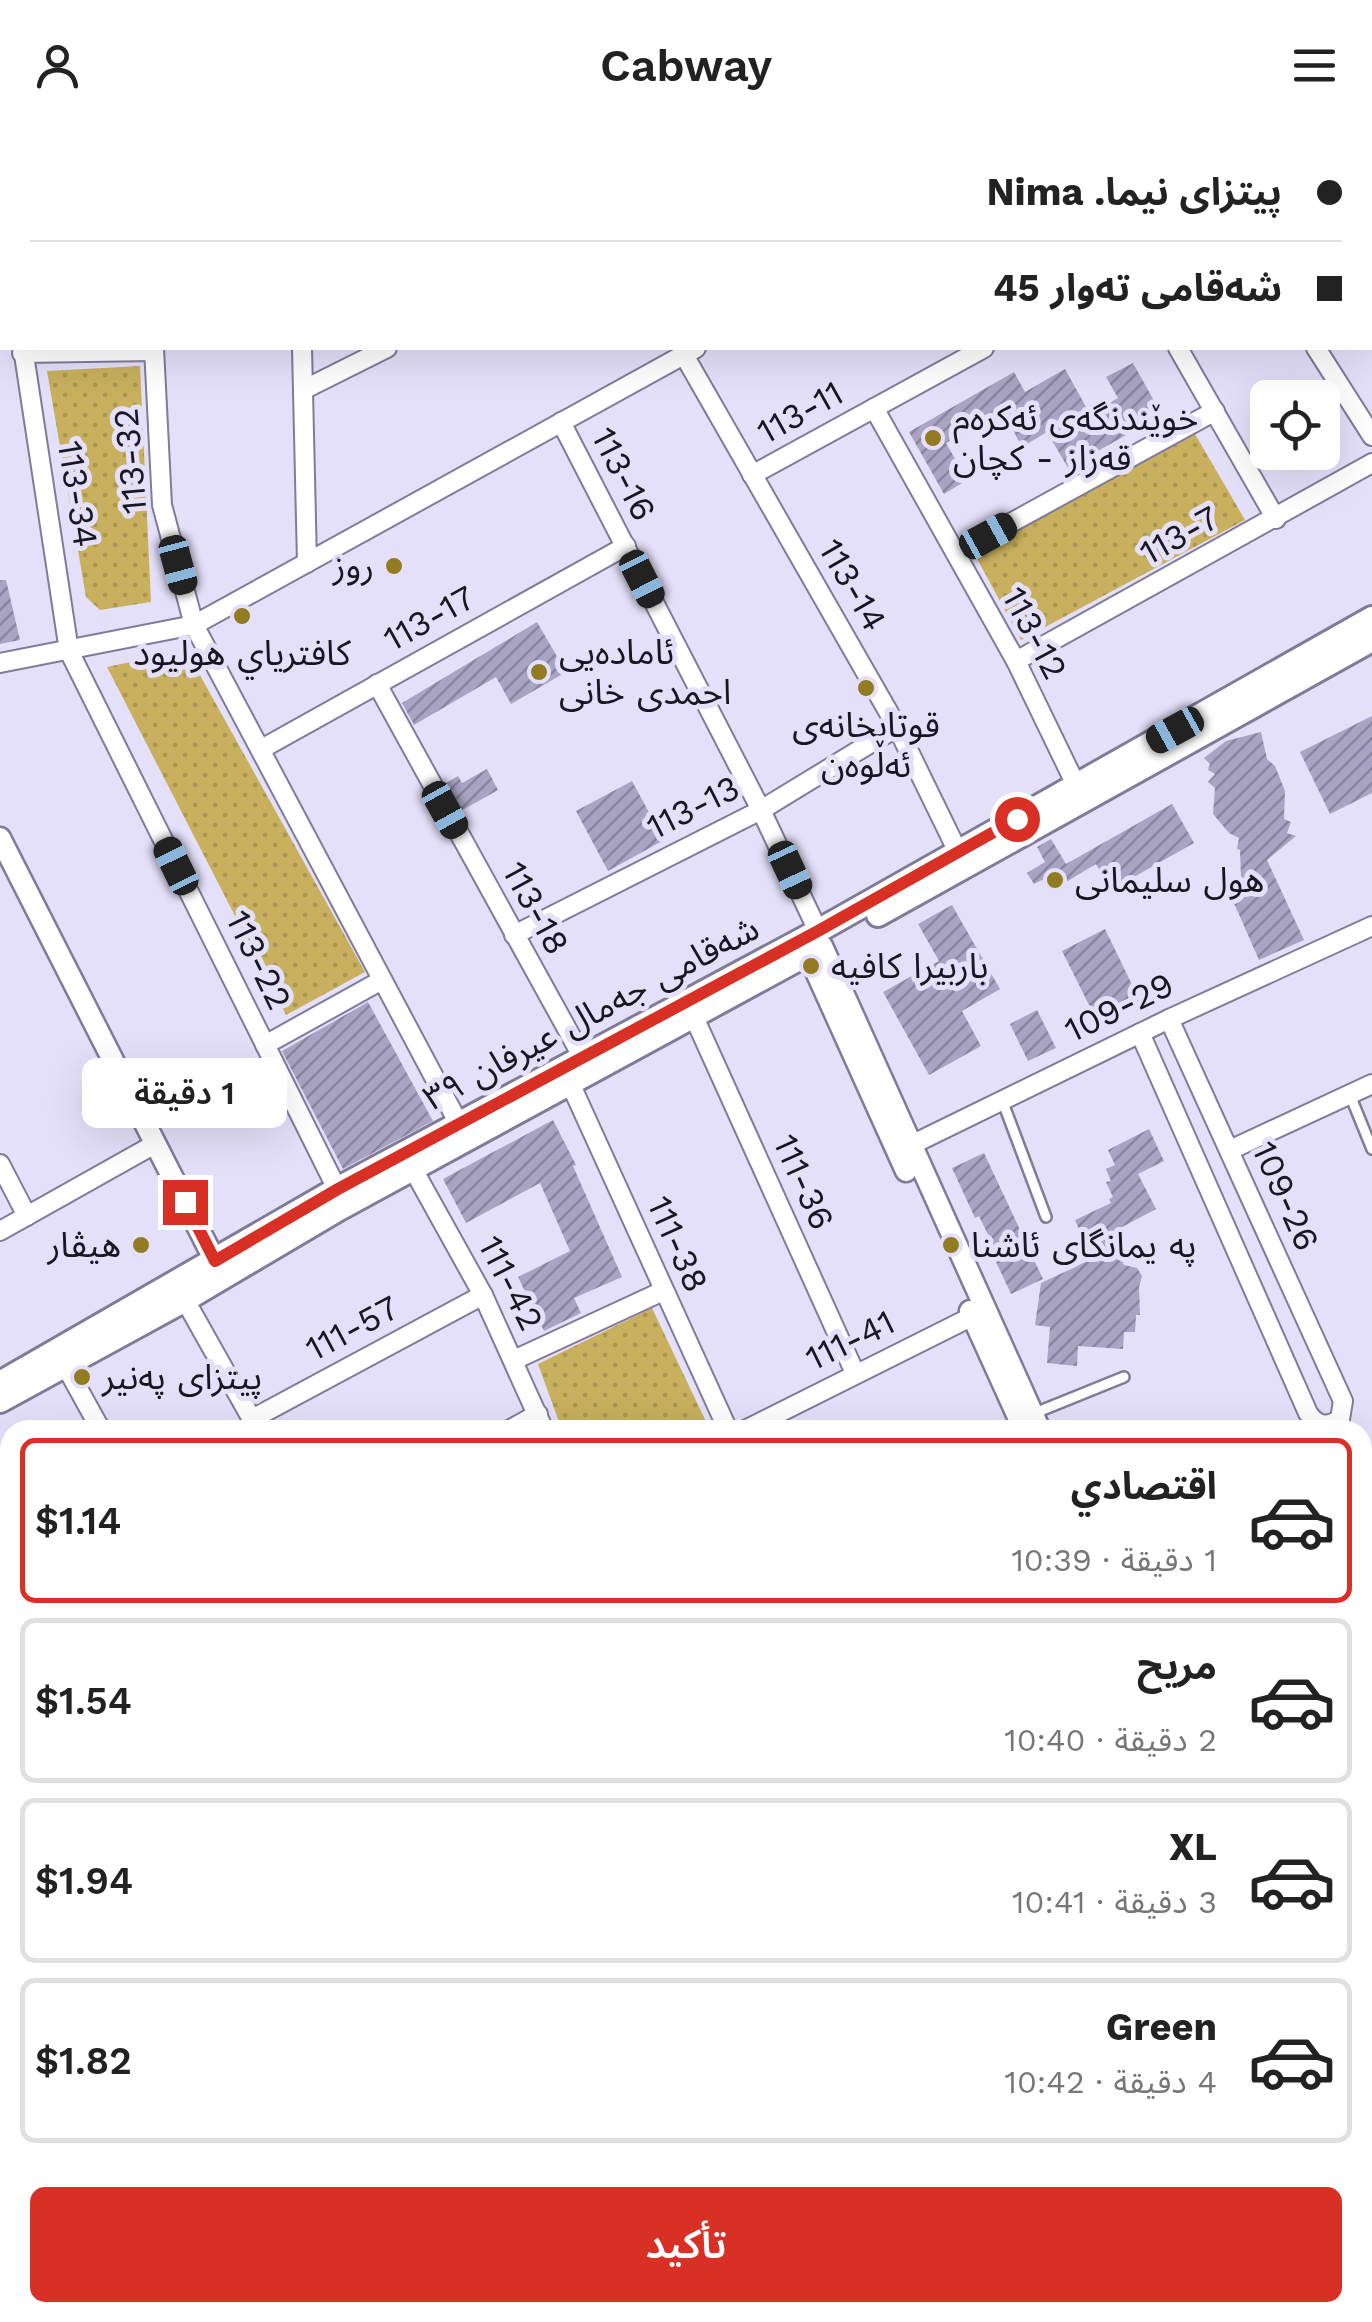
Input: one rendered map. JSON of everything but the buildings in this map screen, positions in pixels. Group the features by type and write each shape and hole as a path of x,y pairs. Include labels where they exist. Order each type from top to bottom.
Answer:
{"main road":[{"name":"شەقامی جەمال عیرفان ٣٩","path":"0,1401 413,1168 694,1017 958,852 1372,618"},
{"name":"شەقامی جەمال عیرفان ٣٩","path":"0,1383 338,1189 582,1058 816,944 1372,640"}],"street":[{"name":"113-34","path":"23,350 69,652"},
{"name":"113-32","path":"154,350 162,506 194,625 459,1124"},
{"path":"302,350 307,563"},
{"path":"302,390 383,350"},
{"name":"113-11","path":"752,475 980,350"},
{"path":"1179,350 1276,519"},
{"path":"1317,350 1372,436"},
{"path":"0,663 194,625 690,351"},
{"name":"113-14","path":"690,351 752,475 897,727 958,852"},
{"name":"113-12","path":"874,408 1016,661 1076,785"},
{"path":"956,553 1214,412"},
{"name":"113-16","path":"560,422 760,810 816,944"},
{"name":"113-7","path":"1016,661 1372,463"},
{"name":"113-17","path":"265,747 626,546"},
{"name":"113-22","path":"69,652 338,1189"},
{"name":"113-18","path":"377,684 582,1058"},
{"name":"113-13","path":"514,935 760,810 897,727"},
{"path":"0,838 215,1261"},
{"name":"109-29","path":"903,1149 1169,1019 1372,926"},
{"path":"816,944 903,1149 1031,1420"},
{"path":"265,1045 382,980"},
{"name":"111-36","path":"694,1017 855,1373"},
{"name":"109-26","path":"1169,1019 1342,1400 1344,1410 1338,1420"},
{"name":"109-26","path":"1140,1033 1312,1420"},
{"name":"111-38","path":"570,1083 723,1420"},
{"path":"1230,1150 1372,1084"},
{"path":"0,1231 155,1144"},
{"path":"0,1164 27,1216"},
{"name":"111-42","path":"413,1168 482,1295 540,1420"},
{"path":"514,1360 663,1292"},
{"name":"111-57","path":"262,1420 482,1295"},
{"path":"185,1300 253,1420"},
{"name":"111-41","path":"764,1420 979,1313"},
{"path":"65,1365 95,1420"}],"lane":[{"path":"1350,1096 1372,1149"},
{"path":"1002,1100 1046,1217"},
{"path":"1041,1420 1124,1377"}],"shaded area":[{"path":"140,366 151,602 100,610 86,597 47,371"},
{"path":"1195,434 1245,520 1021,640 974,553"},
{"path":"186,650 365,972 286,1015 107,667"},
{"path":"652,1308 705,1420 558,1420 538,1364"}],"place":[{"name":"خوێندنگەی ئەکرەم قەزاز - کچان","path":"933,438"},
{"name":"روز","path":"394,566"},
{"name":"كافترياي هوليود","path":"242,616"},
{"name":"ئامادەیی احمدی خانی","path":"539,672"},
{"name":"قوتابخانەی ئەڵوەن","path":"866,688"},
{"name":"هول سليمانى","path":"1055,880"},
{"name":"باربيرا كافيه","path":"811,966"},
{"name":"هيڤار","path":"141,1245"},
{"name":"په یمانگای ئاشنا","path":"951,1245"},
{"name":"پیتزای پەنیر","path":"82,1377"}],"route":[{"path":"185,1202 215,1261 338,1189 818,931 1017,819"}]}
